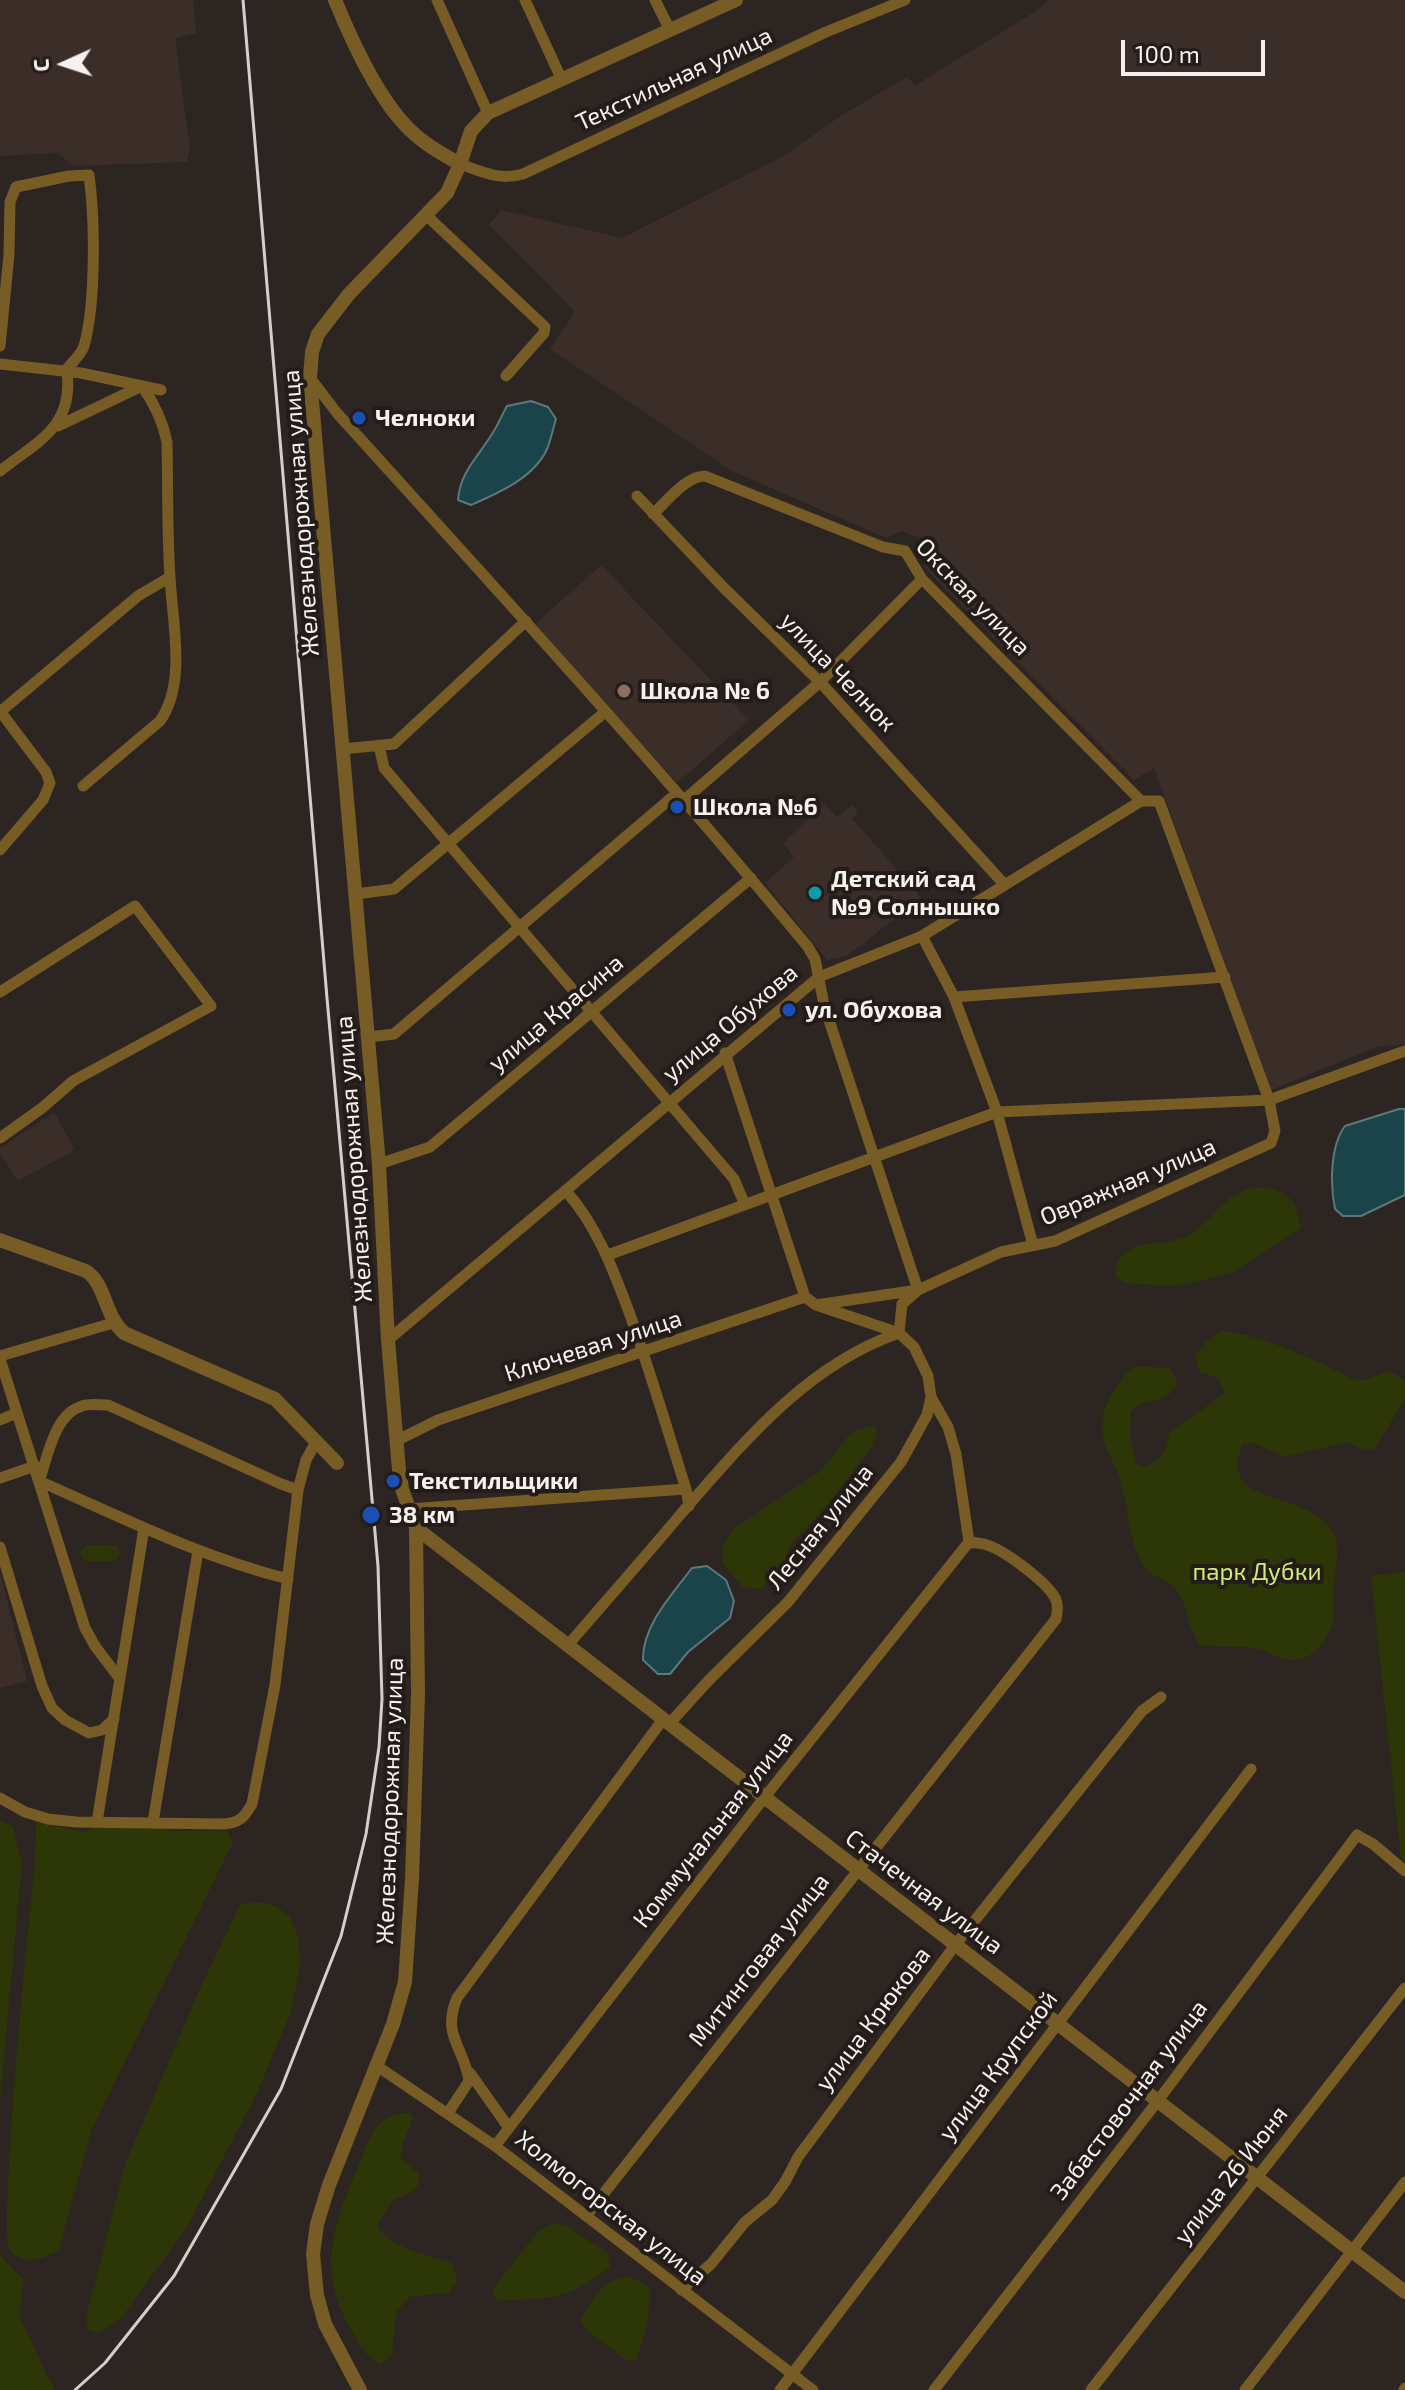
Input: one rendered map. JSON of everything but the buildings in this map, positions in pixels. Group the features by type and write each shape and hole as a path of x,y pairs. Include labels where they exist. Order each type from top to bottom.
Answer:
{"street":[{"path":"335,0 351,39 385,97 407,127 422,141 460,164"},
{"path":"437,0 488,113 732,1"},
{"path":"525,0 561,78"},
{"path":"655,0 670,30"},
{"name":"Текстильная улица","path":"460,164 498,177 511,178 523,174 826,32 905,0"},
{"name":"Железнодорожная улица","path":"360,2390 325,2324 317,2295 313,2254 317,2224 329,2185 393,2024 405,1982 418,1694 416,1528 402,1489 396,1441 369,1037 310,378 312,352 318,334 349,294 447,193 471,131 488,113"},
{"path":"0,346 9,255 10,202 16,187 89,175 92,195 91,300 83,349 66,371 66,405 58,426"},
{"path":"426,215 545,327 544,333 506,376"},
{"path":"0,364 66,371 161,390"},
{"path":"310,378 337,413 526,621 808,947 819,977 824,1005 918,1290 902,1304 899,1333"},
{"path":"0,471 58,426 142,386"},
{"path":"83,786 160,721 167,711 176,650 170,577 167,442 151,399 142,386"},
{"name":"Окская улица","path":"653,514 690,481 697,476 705,476 883,547 905,551 922,579 1141,801 1159,801 1225,977"},
{"name":"улица Челнок","path":"637,496 820,682 1004,884"},
{"path":"0,850 49,791 50,783 46,772 0,712 138,596 170,577"},
{"path":"369,1037 394,1034 680,798 820,682 922,579"},
{"path":"342,749 394,744 526,621"},
{"path":"356,894 394,889 605,712"},
{"path":"379,745 384,768 734,1179 745,1205"},
{"name":"улица Обухова","path":"388,1340 725,1053 819,977 922,936 1141,801"},
{"name":"улица Красина","path":"379,1164 430,1147 751,878"},
{"path":"0,992 135,906 211,1006 73,1081 0,1138"},
{"path":"922,936 954,997 997,1112 1033,1245"},
{"path":"954,997 1225,977 1269,1100"},
{"path":"608,1255 997,1112 1269,1100 1405,1051"},
{"path":"725,1053 805,1297 816,1305 899,1333 914,1347 928,1376 931,1397 948,1427 956,1454 969,1542"},
{"name":"Овражная улица","path":"816,1305 918,1290 1001,1252 1055,1241 1271,1143 1275,1131 1269,1100"},
{"path":"566,1191 608,1255 644,1353 689,1506"},
{"path":"0,1240 86,1271 95,1277 113,1323 124,1333 275,1399 337,1463"},
{"name":"Ключевая улица","path":"396,1441 438,1420 805,1297"},
{"path":"113,1323 0,1358 85,1628 120,1679"},
{"path":"568,1645 751,1433 808,1384 856,1352 899,1333"},
{"name":"Лесная улица","path":"509,2128 468,2069 452,2033 452,2010 457,1998 667,1721 788,1602 882,1485 908,1450 927,1415 931,1397"},
{"path":"39,1481 60,1423 69,1413 82,1405 108,1405 298,1490"},
{"path":"0,1420 17,1413"},
{"path":"0,1798 25,1812 48,1819 223,1824 244,1818 252,1804 275,1685 298,1490 306,1460 316,1442"},
{"path":"0,1478 35,1466"},
{"path":"39,1481 198,1551 288,1579"},
{"path":"408,1509 686,1489"},
{"path":"97,1822 144,1528"},
{"name":"Стачечная улица","path":"416,1528 1405,2292"},
{"name":"Митинговая улица","path":"586,2216 1056,1619 1056,1597 1048,1588 1004,1553 987,1545 969,1542"},
{"name":"Коммунальная улица","path":"495,2146 764,1798 969,1542"},
{"path":"0,1547 42,1686 52,1708 65,1720 89,1733 102,1730 115,1719"},
{"path":"153,1822 198,1551"},
{"name":"улица Крюкова","path":"681,2290 711,2264 745,2222 772,2200 798,2157 956,1944 1142,1711 1161,1697"},
{"name":"улица Крупской","path":"780,2390 1251,1769"},
{"name":"Забастовочная улица","path":"934,2390 1157,2102 1357,1835 1405,1871"},
{"name":"улица 26 Июня","path":"1091,2390 1405,1988"},
{"name":"Холмогорская улица","path":"377,2066 495,2146 813,2390"},
{"path":"448,2113 469,2081 468,2069"},
{"path":"1245,2390 1405,2182"}],"shaded area":[{"path":"0,0 193,0 196,33 175,38 190,149 187,162 73,166 58,153 0,156"},
{"path":"1049,0 1405,0 1405,1044 1377,1047 1271,1090 1154,768 1134,780 924,567 927,541 902,531 886,538 732,471 550,349 575,312 489,225 501,210 622,238 782,157 842,115 907,77 916,85"},
{"path":"601,565 749,720 677,783 535,624"},
{"path":"824,804 837,817 852,805 858,813 853,819 921,898 847,956 827,960 765,883 794,857 783,843"},
{"path":"54,1112 75,1150 18,1181 0,1154 0,1148"},
{"path":"0,1572 27,1681 0,1688"}],"green space":[{"path":"1264,1187 1280,1192 1291,1200 1298,1212 1300,1229 1233,1272 1172,1286 1124,1283 1115,1275 1118,1260 1132,1248 1183,1238 1201,1226 1231,1197"},
{"name":"парк Дубки","path":"1221,1331 1271,1343 1354,1379 1391,1373 1405,1382 1405,1399 1373,1451 1348,1442 1284,1457 1254,1443 1243,1443 1238,1464 1242,1479 1253,1489 1305,1509 1321,1519 1336,1539 1333,1623 1317,1649 1297,1660 1255,1648 1200,1645 1176,1589 1146,1569 1140,1560 1116,1468 1103,1436 1102,1422 1106,1407 1131,1368 1147,1366 1170,1369 1178,1383 1172,1391 1131,1411 1130,1437 1136,1463 1145,1467 1159,1458 1169,1433 1225,1393 1218,1378 1200,1372 1195,1356 1206,1342"},
{"path":"874,1425 877,1432 872,1446 824,1509 791,1543 786,1564 761,1589 743,1587 723,1564 722,1547 733,1529 821,1471 851,1432"},
{"path":"87,1545 117,1546 120,1555 115,1561 87,1562 81,1556 81,1550"},
{"path":"1405,1572 1405,1863 1401,1859 1371,1576"},
{"path":"0,1821 13,1827 22,1863 0,2101"},
{"path":"36,1821 84,1832 103,1825 162,1827 169,1831 227,1831 233,1842 92,2129 59,2250 26,2260 9,2249 7,2225 11,2128 35,1864"},
{"path":"257,1902 276,1906 290,1917 299,1939 300,1965 291,2012 256,2095 187,2227 122,2317 99,2333 88,2329 86,2317 125,2164 197,1995 240,1905"},
{"path":"409,2112 413,2117 401,2157 419,2174 418,2186 392,2201 377,2226 401,2246 452,2263 458,2281 448,2293 410,2297 397,2311 392,2354 381,2364 364,2351 342,2311 335,2290 332,2250 341,2211 372,2134 385,2119"},
{"path":"553,2223 565,2225 608,2253 610,2268 568,2293 499,2301 493,2295 493,2289 538,2231"},
{"path":"0,2255 23,2280 19,2315 54,2390 0,2390"},
{"path":"627,2277 640,2281 650,2289 650,2308 636,2360 626,2361 594,2337 581,2320 604,2286"}],"water":[{"path":"531,401 548,407 556,419 541,459 524,476 492,495 471,505 458,500 466,473 507,406"},
{"path":"1405,1109 1405,1195 1361,1216 1343,1216 1335,1209 1332,1189 1332,1166 1340,1134 1345,1126"},
{"path":"707,1566 726,1580 734,1601 730,1618 688,1652 670,1674 658,1674 643,1660 644,1647 653,1623 692,1568"}],"railway":[{"path":"75,2390 105,2363 174,2276 281,2089 341,1936 366,1834 379,1747 382,1699 378,1566 243,0"}],"place":[{"name":"Челноки","path":"359,418"},
{"name":"Школа № 6","path":"624,691"},
{"name":"Школа №6","path":"677,807"},
{"name":"Детский сад №9 Солнышко","path":"815,893"},
{"name":"ул. Обухова","path":"789,1010"},
{"name":"Текстильщики","path":"393,1481"},
{"name":"38 км","path":"371,1515"}]}
